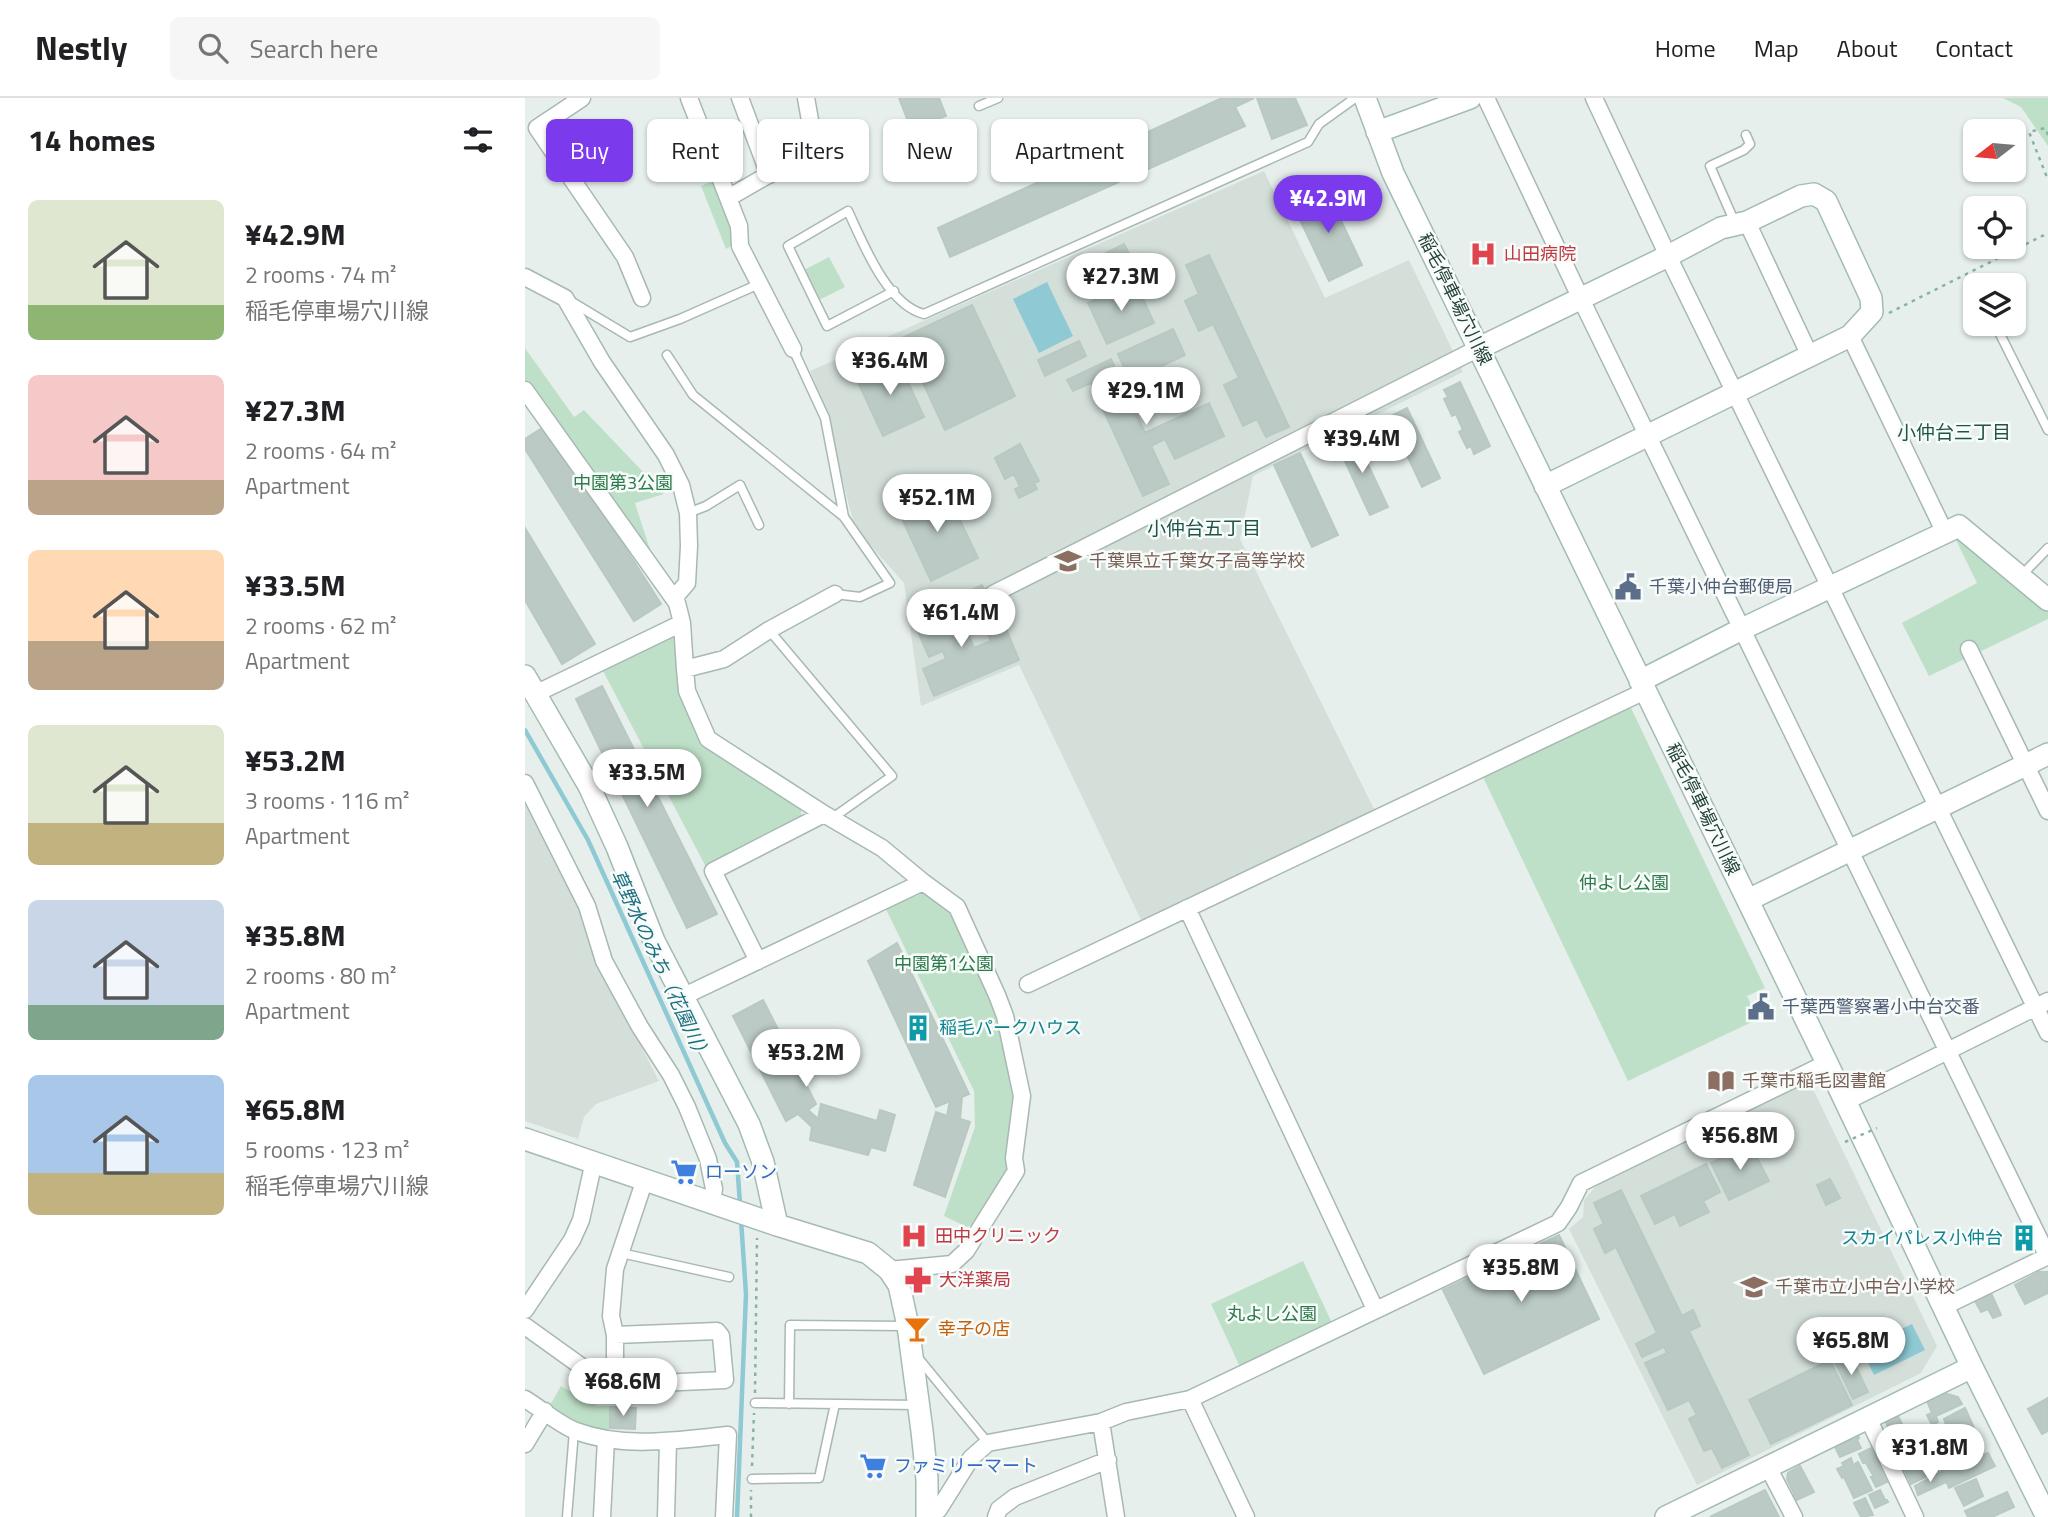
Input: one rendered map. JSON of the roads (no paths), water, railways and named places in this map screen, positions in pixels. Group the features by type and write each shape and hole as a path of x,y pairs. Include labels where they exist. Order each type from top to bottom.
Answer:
{"street":[{"path":"582,98 537,128 625,257 642,298"},
{"path":"689,98 739,226 740,246 793,349"},
{"path":"740,98 757,143"},
{"path":"806,98 810,119"},
{"name":"稲毛停車場穴川線","path":"1365,98 1393,173 2047,1517"},
{"path":"1377,132 1471,98"},
{"path":"1486,98 1647,435 2048,1256 1943,1307"},
{"path":"1594,98 1668,256 1938,807 2042,1004 2048,1033"},
{"path":"728,198 757,182"},
{"path":"993,594 1721,228 1801,196 1814,194 1826,201 1871,298 1872,312 1850,336 1545,486"},
{"path":"1741,222 1810,356"},
{"path":"525,277 565,298 602,362 666,455 681,485 688,513 687,583 674,598"},
{"path":"1850,336 1945,533"},
{"path":"525,390 677,603 682,623 687,691 708,739 827,817 882,848 957,907 997,995 1005,1016 1022,1096 1014,1158 1016,1171 966,1251 952,1264 889,1270"},
{"path":"1028,984 1643,686 1742,629 1959,526 2048,600"},
{"path":"685,669 724,660 769,630 835,594"},
{"path":"682,623 530,685 589,786 617,847 654,941 749,1124 763,1161 767,1221"},
{"path":"1969,649 2048,811"},
{"path":"1748,900 2048,754"},
{"path":"525,783 587,906 604,961 687,1107 708,1158 718,1203"},
{"path":"758,961 713,871 827,817"},
{"path":"682,997 923,882"},
{"path":"1187,908 1375,1309"},
{"path":"1845,1102 2042,1004"},
{"path":"929,1517 971,1458 988,1443 1101,1422 1126,1412 1190,1399 1558,1223 1581,1183 1826,1063"},
{"path":"525,1139 868,1254 889,1270 899,1284 908,1326 927,1479 929,1517"},
{"path":"525,1311 572,1240 581,1220 594,1161"},
{"path":"615,1385 615,1335 611,1316 615,1269 645,1179"},
{"path":"525,1326 603,1382 615,1385 725,1380 721,1336 717,1331 615,1335"},
{"path":"1672,1516 1972,1367"},
{"path":"525,1399 574,1431 616,1441 668,1441 728,1435 724,1517"},
{"path":"1190,1399 1246,1517"},
{"path":"525,1444 545,1412"},
{"path":"1868,1418 1915,1517"},
{"path":"1101,1422 1116,1517"},
{"path":"602,1517 606,1439"},
{"path":"666,1517 668,1441"},
{"path":"996,1517 999,1509 1015,1497 1108,1461"},
{"path":"1768,1467 1794,1517"}],"lane":[{"path":"979,106 997,98"},
{"path":"894,291 827,326 788,246 848,211 874,268 911,310 924,314 1308,142 1319,124 1355,98"},
{"path":"1741,222 1710,166 1744,150 1749,144 1746,135"},
{"path":"565,298 630,337 680,319 759,284"},
{"path":"2001,336 2048,430"},
{"path":"793,349 825,418 844,517"},
{"path":"667,355 693,395 844,517 890,583 860,597 835,594"},
{"path":"688,513 706,506 740,485 759,525"},
{"path":"2020,577 2048,548"},
{"path":"769,630 892,776 827,817"},
{"path":"621,1253 729,1277"},
{"path":"789,1404 790,1325 908,1326"},
{"path":"911,1351 988,1443"},
{"path":"755,1403 918,1405"},
{"path":"752,1479 819,1478 835,1404"},
{"path":"566,1517 574,1431"}],"water":[{"path":"1047,282 1073,336 1039,353 1013,299"},
{"path":"1912,1324 1925,1350 1874,1375 1861,1348"}],"waterway":[{"name":"草野水のみち（花園川）","path":"525,730 588,840 725,1143 737,1162 740,1204"},
{"name":"草野水のみち（花園川）","path":"737,1517 746,1294 741,1220"}],"place":[{"name":"山田病院","path":"1483,254"},
{"name":"千葉県立千葉女子高等学校","path":"1068,561"},
{"name":"千葉小仲台郵便局","path":"1628,587"},
{"name":"千葉西警察署小中台交番","path":"1761,1007"},
{"name":"稲毛パークハウス","path":"918,1028"},
{"name":"千葉市稲毛図書館","path":"1721,1081"},
{"name":"ローソン","path":"684,1172"},
{"name":"田中クリニック","path":"914,1236"},
{"name":"スカイパレス小仲台","path":"2024,1238"},
{"name":"大洋薬局","path":"918,1280"},
{"name":"千葉市立小中台小学校","path":"1754,1287"},
{"name":"幸子の店","path":"917,1329"},
{"name":"ファミリーマート","path":"873,1466"}],"district":[{"name":"小仲台三丁目","path":"1954,432"},
{"name":"小仲台五丁目","path":"1204,528"}],"park label":[{"name":"中園第3公園","path":"623,483"},
{"name":"仲よし公園","path":"1624,883"},
{"name":"中園第1公園","path":"944,964"},
{"name":"丸よし公園","path":"1272,1314"}]}
